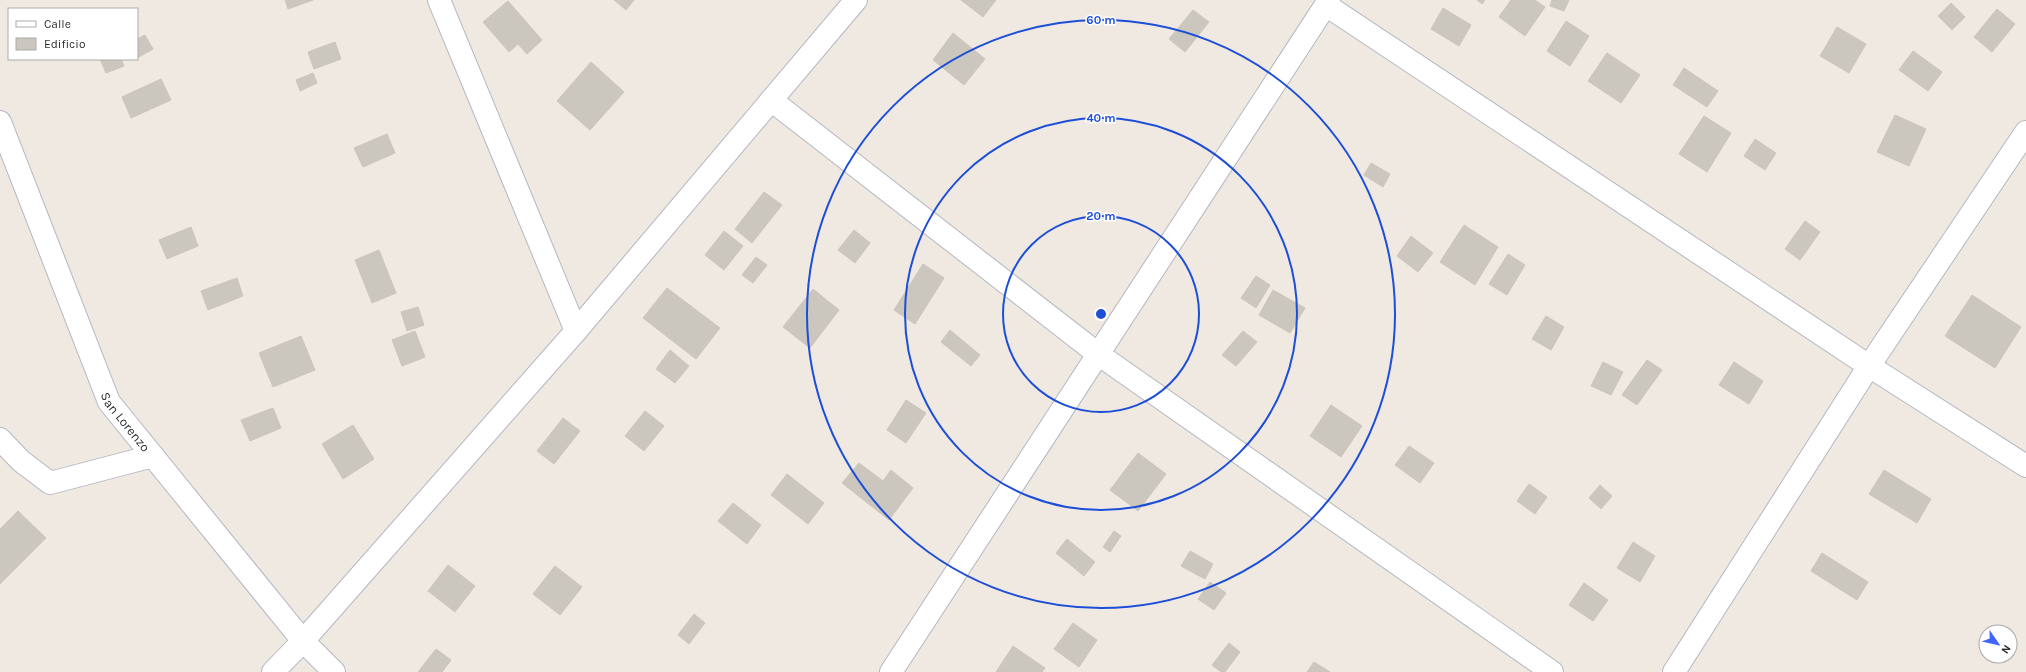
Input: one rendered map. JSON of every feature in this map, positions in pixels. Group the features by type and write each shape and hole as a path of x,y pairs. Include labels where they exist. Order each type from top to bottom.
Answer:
{"street":[{"path":"439,0 576,331"},
{"path":"273,672 303,641 576,331 856,0"},
{"path":"891,672 1327,2 1868,366 2026,466"},
{"path":"771,100 1098,354 1552,672"},
{"name":"San Lorenzo","path":"0,122 109,402 303,641 334,672"},
{"path":"1674,672 1868,366 2026,132"},
{"path":"0,439 21,461 50,483 153,456"}],"building":[{"path":"285,0 313,0 288,9"},
{"path":"614,0 634,0 626,10"},
{"path":"961,0 996,0 983,17"},
{"path":"1477,0 1485,0 1482,4"},
{"path":"1511,0 1535,0 1545,7 1525,36 1499,17"},
{"path":"1552,0 1569,0 1564,11 1550,6"},
{"path":"508,1 542,40 527,54 518,44 509,52 483,22"},
{"path":"1951,3 1965,17 1952,30 1938,16"},
{"path":"1443,8 1471,25 1459,46 1431,29"},
{"path":"1997,9 2015,24 1992,52 1974,37"},
{"path":"1193,10 1209,22 1185,52 1169,39"},
{"path":"1566,21 1589,36 1570,66 1547,51"},
{"path":"1837,27 1866,44 1849,73 1820,56"},
{"path":"953,33 985,59 964,85 933,60"},
{"path":"145,35 153,49 138,57 138,38"},
{"path":"335,42 341,59 314,69 308,52"},
{"path":"1913,51 1942,72 1928,91 1899,70"},
{"path":"1607,53 1640,75 1621,103 1588,81"},
{"path":"100,60 121,60 124,66 106,73"},
{"path":"591,62 624,92 590,130 557,101"},
{"path":"1684,68 1718,91 1707,107 1673,85"},
{"path":"313,73 317,83 300,91 296,80"},
{"path":"161,79 171,100 131,118 122,97"},
{"path":"1895,115 1926,129 1909,166 1877,152"},
{"path":"1704,116 1731,133 1707,172 1679,154"},
{"path":"387,134 395,153 363,167 354,148"},
{"path":"1755,139 1776,153 1765,170 1744,156"},
{"path":"1371,163 1390,174 1383,187 1364,175"},
{"path":"764,192 782,205 752,243 735,229"},
{"path":"1805,221 1820,232 1800,260 1785,249"},
{"path":"1464,225 1498,247 1475,285 1440,262"},
{"path":"191,227 198,246 167,259 159,240"},
{"path":"854,230 870,243 855,263 838,250"},
{"path":"724,231 743,246 724,270 705,255"},
{"path":"1411,236 1433,253 1418,272 1397,256"},
{"path":"379,250 396,293 372,303 355,260"},
{"path":"1508,254 1525,265 1507,295 1489,284"},
{"path":"756,257 767,265 753,283 742,275"},
{"path":"923,264 944,278 915,324 894,310"},
{"path":"1256,276 1270,285 1256,308 1241,298"},
{"path":"237,278 243,296 208,310 201,291"},
{"path":"667,288 720,328 696,359 643,318"},
{"path":"813,289 839,310 810,348 783,327"},
{"path":"1273,290 1305,308 1290,333 1259,315"},
{"path":"1972,295 2021,327 1995,368 1945,336"},
{"path":"418,307 424,325 407,331 401,312"},
{"path":"1546,316 1564,327 1551,350 1532,339"},
{"path":"950,330 980,355 971,366 941,342"},
{"path":"415,331 425,357 402,366 392,340"},
{"path":"1243,331 1257,342 1236,366 1222,355"},
{"path":"301,336 315,370 273,387 259,353"},
{"path":"670,350 689,366 675,383 656,369"},
{"path":"1647,360 1662,370 1637,405 1622,395"},
{"path":"1603,362 1623,372 1611,395 1591,386"},
{"path":"1734,362 1763,381 1749,404 1719,385"},
{"path":"906,400 926,413 906,443 887,430"},
{"path":"1331,405 1362,426 1341,457 1310,436"},
{"path":"273,408 281,428 250,441 241,420"},
{"path":"645,411 664,426 644,451 625,436"},
{"path":"563,418 580,431 554,464 537,451"},
{"path":"353,425 374,459 343,479 322,444"},
{"path":"1409,446 1434,463 1420,483 1395,465"},
{"path":"1138,453 1166,474 1138,511 1110,490"},
{"path":"859,463 883,481 891,470 913,488 889,520 842,483"},
{"path":"1884,470 1931,499 1917,523 1869,494"},
{"path":"787,474 824,503 808,524 771,495"},
{"path":"1529,484 1547,497 1535,514 1517,501"},
{"path":"1600,485 1612,496 1601,509 1589,498"},
{"path":"733,503 761,525 747,544 718,521"},
{"path":"18,511 46,538 0,584 0,529"},
{"path":"1114,531 1121,536 1110,552 1103,547"},
{"path":"1067,539 1095,562 1084,576 1056,553"},
{"path":"1633,542 1655,556 1640,582 1617,568"},
{"path":"1190,551 1213,564 1205,579 1181,566"},
{"path":"1822,553 1868,582 1857,600 1811,571"},
{"path":"448,565 475,586 455,612 428,591"},
{"path":"555,566 582,587 560,615 533,594"},
{"path":"1210,582 1226,593 1214,610 1198,599"},
{"path":"1584,583 1608,600 1593,621 1569,605"},
{"path":"694,614 705,623 689,644 678,635"},
{"path":"1073,623 1097,640 1079,667 1054,649"},
{"path":"1229,643 1240,652 1225,672 1221,672 1212,665"},
{"path":"1013,646 1045,668 1042,672 996,672"},
{"path":"436,649 451,660 442,672 418,672"},
{"path":"1314,662 1330,672 1307,672"}]}
